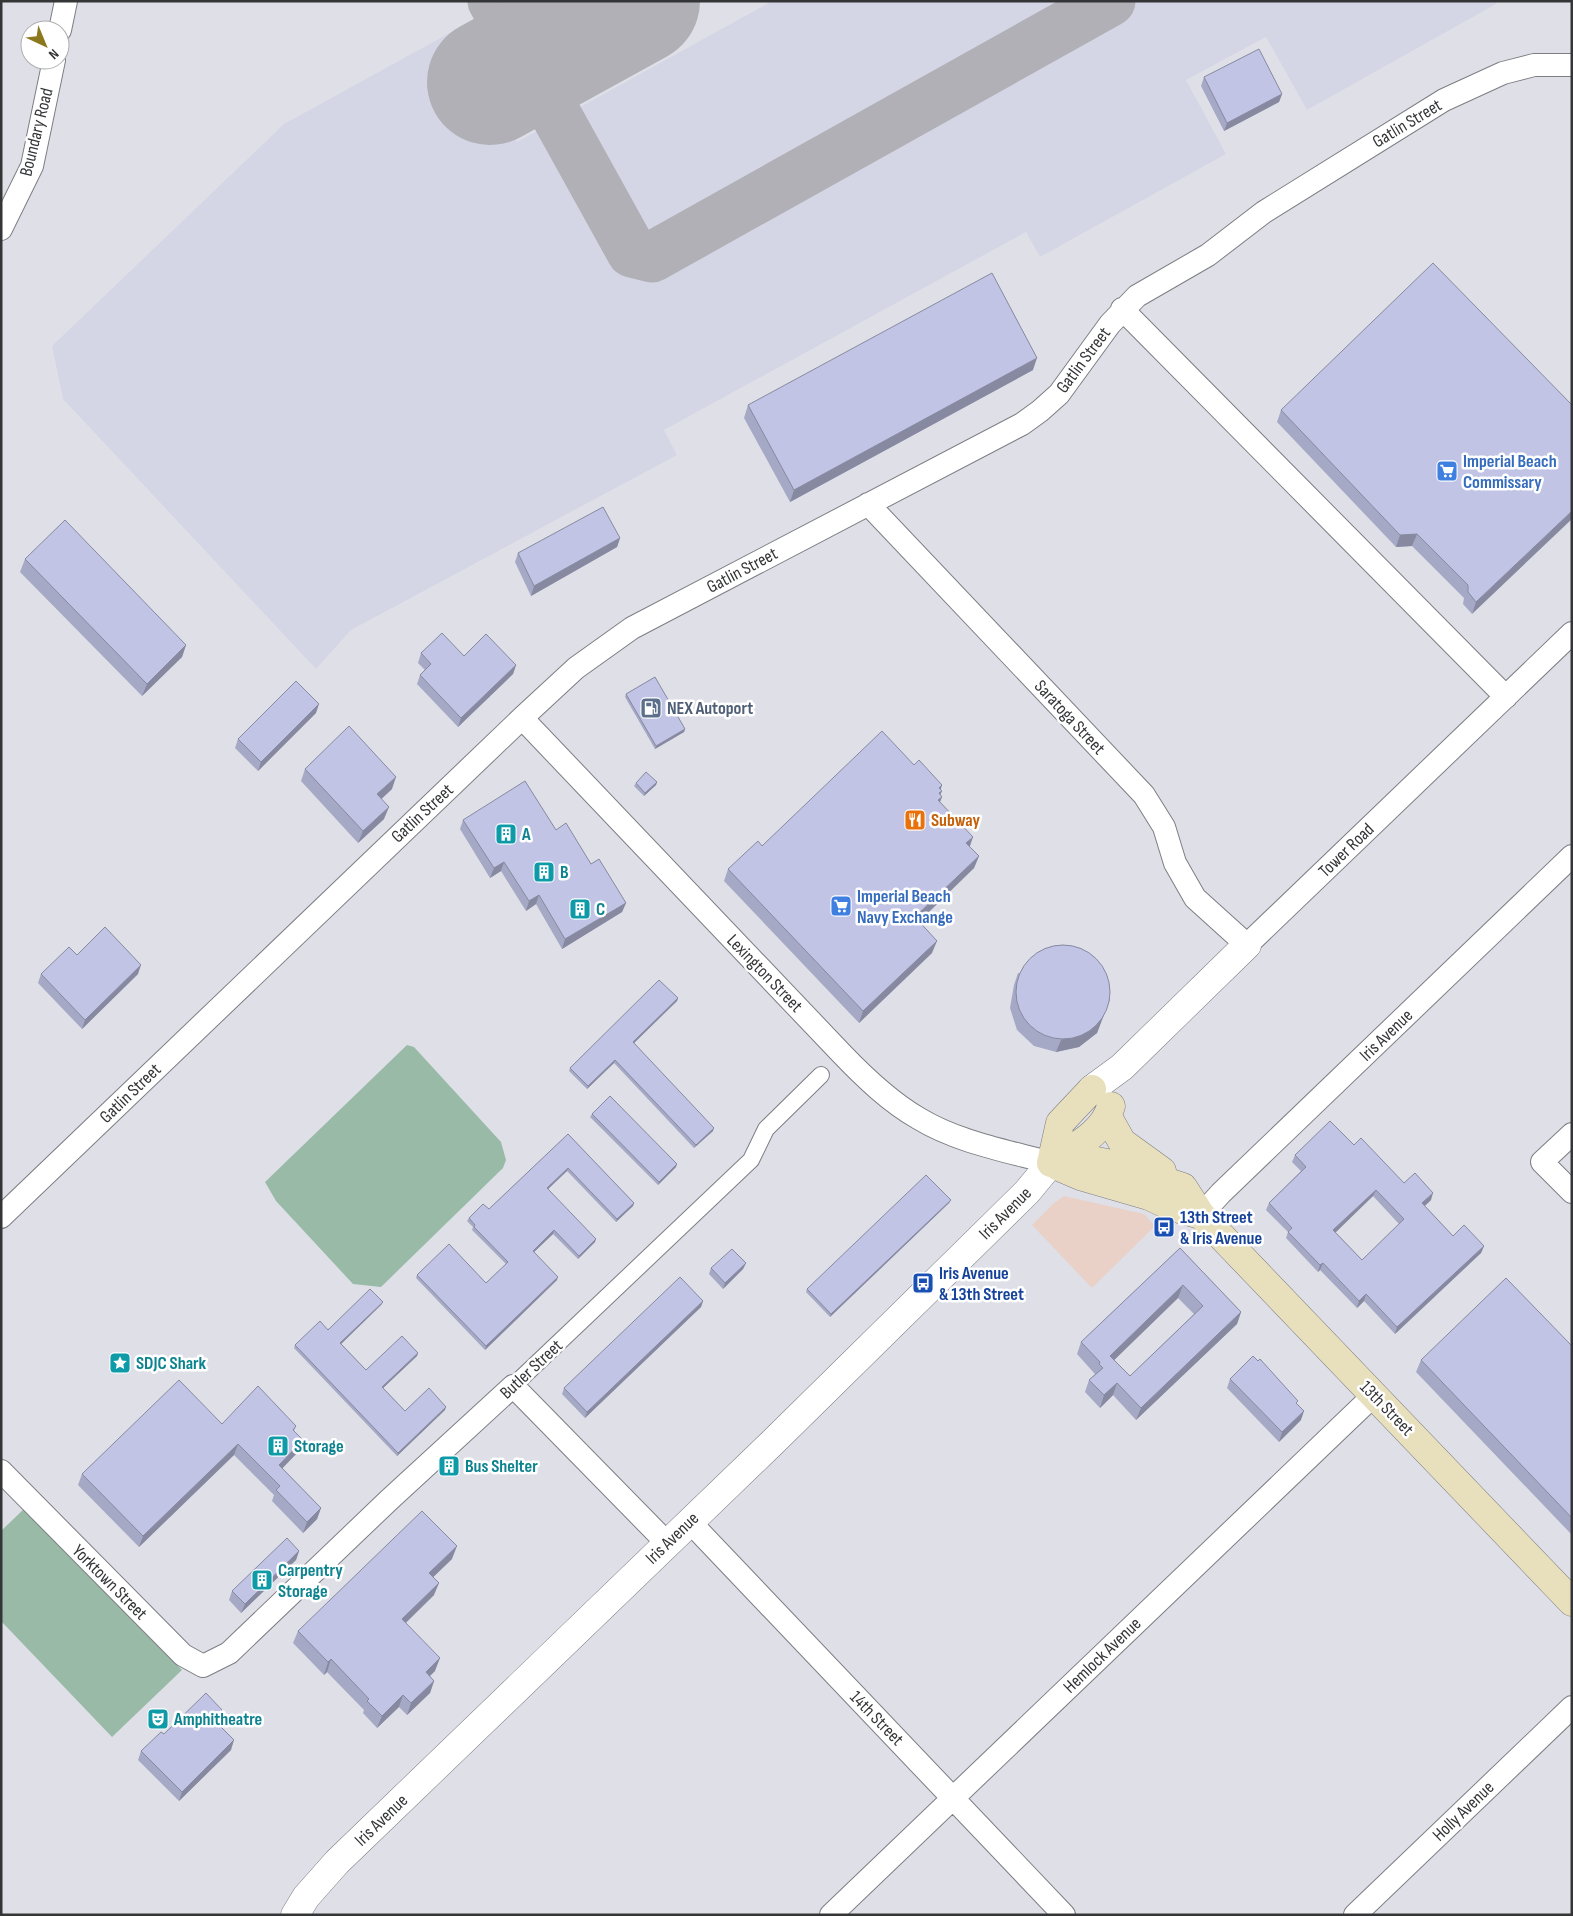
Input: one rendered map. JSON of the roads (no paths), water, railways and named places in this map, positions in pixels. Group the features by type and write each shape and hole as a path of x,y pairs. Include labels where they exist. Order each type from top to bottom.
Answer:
{"main road":[{"name":"Tower Road","path":"1051,1163 1095,1132 1104,1104"},
{"name":"13th Street","path":"1104,1104 1122,1142 1140,1156 1152,1162 1183,1187 1201,1215 1572,1602"},
{"path":"1051,1163 1092,1160 1116,1165 1183,1187"},
{"name":"13th Street","path":"1051,1163 1080,1176 1149,1196 1201,1215"}],"street":[{"path":"62,20 66,1"},
{"name":"Gatlin Street","path":"1,1216 576,668 632,628 1022,424 1059,394 1110,324 1137,296 1208,255 1264,212 1444,100 1503,73 1534,65 1572,64"},
{"name":"Boundary Road","path":"1,229 32,166 52,70"},
{"path":"1122,310 1506,697"},
{"name":"Saratoga Street","path":"868,504 1144,795 1164,827 1175,863 1195,898 1246,946"},
{"name":"Tower Road","path":"1104,1104 1122,1067 1572,633"},
{"name":"Lexington Street","path":"522,718 846,1059 886,1096 918,1118 951,1134 1051,1163"},
{"name":"Iris Avenue","path":"1201,1215 1221,1193 1572,856"},
{"name":"Butler Street","path":"229,1653 751,1160 766,1129 821,1074"},
{"path":"1572,1134 1542,1162 1572,1192"},
{"name":"Iris Avenue","path":"295,1915 306,1897 337,1862 690,1522 1024,1196 1051,1163"},
{"path":"513,1386 667,1543"},
{"name":"Hemlock Avenue","path":"831,1915 1374,1395"},
{"name":"Yorktown Street","path":"1,1471 183,1655 203,1666 229,1653"},
{"name":"14th Street","path":"690,1522 1064,1915"},
{"name":"Holly Avenue","path":"1355,1915 1572,1707"}],"place":[{"name":"Imperial Beach Commissary","path":"1447,471"},
{"name":"NEX Autoport","path":"651,708"},
{"name":"Subway","path":"915,820"},
{"name":"A","path":"506,834"},
{"name":"B","path":"544,872"},
{"name":"Imperial Beach Navy Exchange","path":"841,906"},
{"name":"C","path":"580,909"},
{"name":"13th Street & Iris Avenue","path":"1164,1227"},
{"name":"Iris Avenue & 13th Street","path":"923,1283"},
{"name":"SDJC Shark","path":"120,1363"},
{"name":"Storage","path":"278,1446"},
{"name":"Bus Shelter","path":"449,1466"},
{"name":"Carpentry Storage","path":"262,1580"},
{"name":"Amphitheatre","path":"158,1719"}]}
